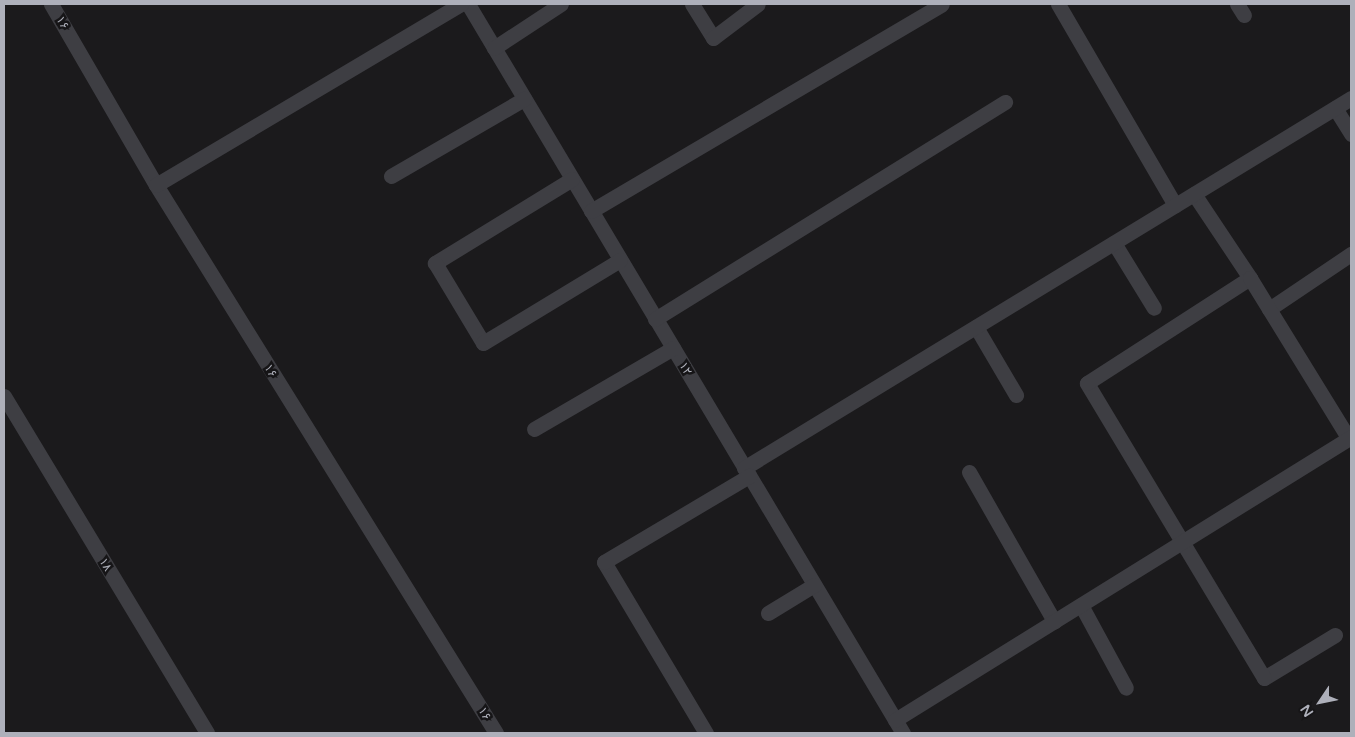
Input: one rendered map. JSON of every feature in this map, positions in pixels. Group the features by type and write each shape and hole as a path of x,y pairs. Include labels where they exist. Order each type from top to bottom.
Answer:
{"street":[{"name":"۱۶","path":"51,4 156,185 496,733"},
{"path":"156,185 461,4"},
{"name":"۱۲","path":"468,4 903,733"},
{"path":"494,48 561,4"},
{"path":"692,4 713,38 758,4"},
{"path":"590,211 942,4"},
{"path":"1058,4 1175,205"},
{"path":"391,176 524,98"},
{"path":"706,733 604,562 976,327 1351,98"},
{"path":"655,319 1005,102"},
{"path":"1335,108 1351,134"},
{"path":"572,179 434,263 483,343 620,260"},
{"path":"895,720 1350,438 1250,278 1194,194"},
{"path":"1114,243 1154,308"},
{"path":"1269,309 1351,254"},
{"path":"1250,278 1087,383 1264,678 1336,635"},
{"path":"976,327 1016,395"},
{"path":"534,429 673,348"},
{"name":"۱۸","path":"6,404 207,733"},
{"path":"969,472 1054,622"},
{"path":"768,612 814,585"},
{"path":"1081,605 1126,688"}]}
